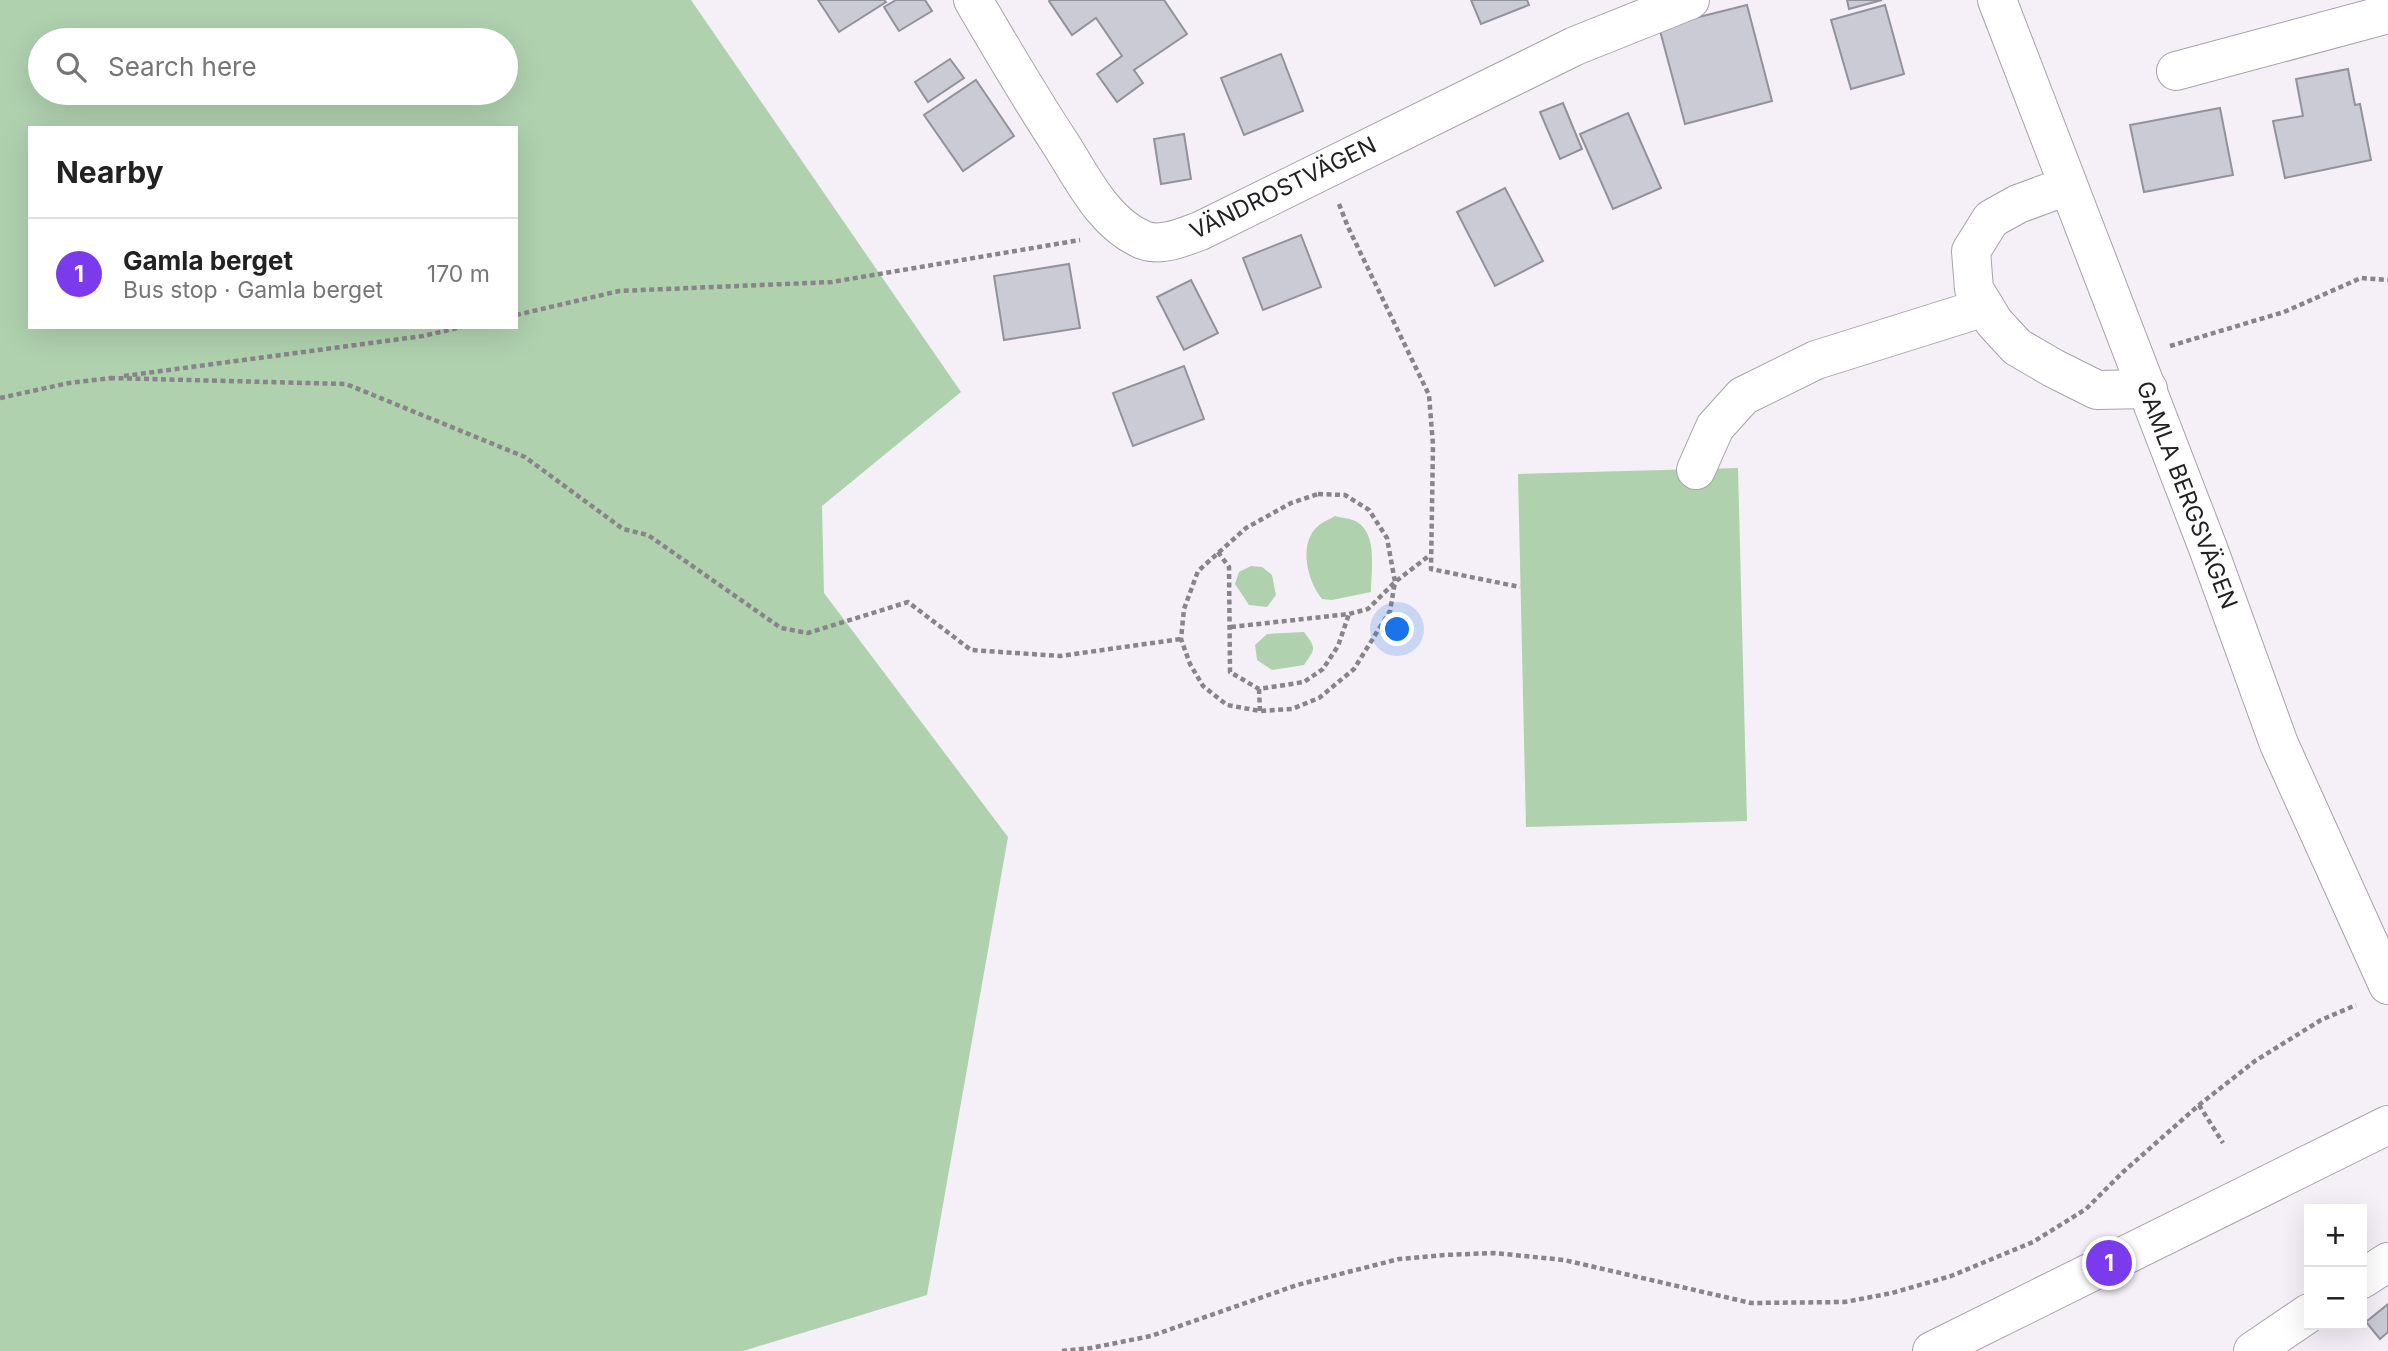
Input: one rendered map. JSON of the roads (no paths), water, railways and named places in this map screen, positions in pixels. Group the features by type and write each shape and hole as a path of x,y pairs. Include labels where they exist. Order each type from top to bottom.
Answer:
{"street":[{"name":"VÄNDROSTVÄGEN","path":"973,0 1026,91 1097,202 1130,232 1144,240 1157,243 1200,231 1575,46 1690,0"},
{"name":"GAMLA BERGSVÄGEN","path":"1997,0 2375,994"},
{"path":"2176,71 2388,14"},
{"path":"2067,186 2018,204 1991,219 1971,251 1973,289 1994,322 2017,347 2053,368 2097,390 2141,373"},
{"path":"1696,470 1715,427 1743,396 1816,360 1984,307"},
{"path":"1932,1351 2388,1125"},
{"path":"2367,1276 2388,1262"},
{"path":"2253,1351 2304,1316"}],"place":[{"name":"Gamla berget","path":"2109,1263"}]}
